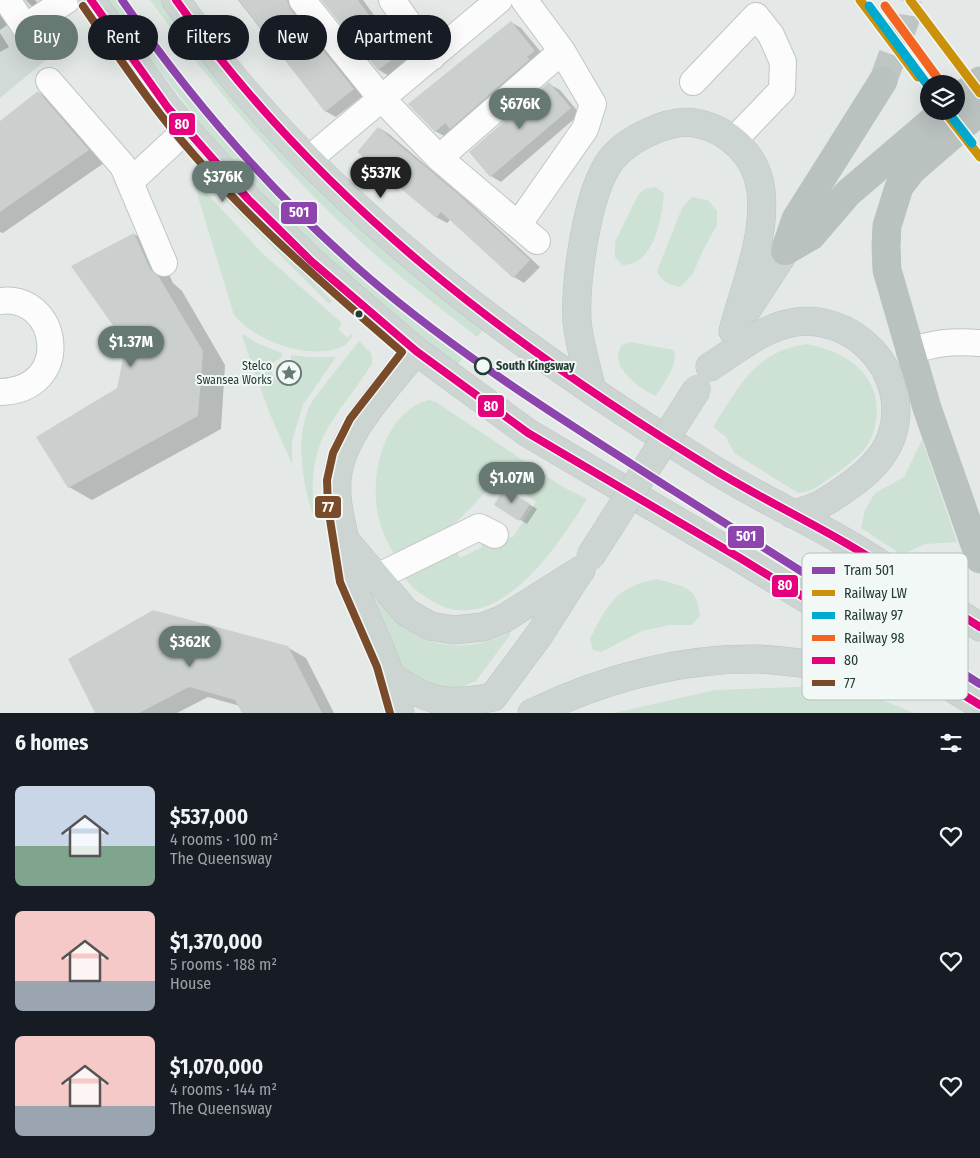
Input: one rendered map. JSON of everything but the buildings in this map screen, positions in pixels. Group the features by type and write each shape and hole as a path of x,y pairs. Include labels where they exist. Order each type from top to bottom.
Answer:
{"highway":[{"path":"785,251 796,219 883,81"},
{"path":"965,94 980,81"},
{"path":"980,111 912,170 899,187 892,203 887,226 887,270 926,408 980,559"},
{"path":"785,251 811,236 848,192 933,120"}],"main road":[{"path":"91,0 168,108 248,199 311,261 416,352 528,433 802,596"},
{"path":"176,0 228,70 308,160 381,229 437,277 538,354 701,462 862,553"},
{"path":"592,391 580,341 577,300 584,241 592,205 602,175 611,160 623,148 644,134 667,126 693,122 716,130 734,140 756,171 761,190 762,227 733,331"},
{"path":"391,676 414,691 443,702 471,702 486,705 539,635 785,251"},
{"path":"703,378 753,339 785,324 813,321 827,323 851,333 874,352 885,366 892,383 895,414 893,430 883,452 854,482 825,503 814,510 792,514"},
{"path":"400,713 391,676 350,582 345,540 339,518 337,491 338,472 346,445 368,411 416,352"},
{"path":"345,540 378,577 393,599 418,621 430,626 468,630 483,627 503,618 585,563"},
{"path":"968,620 980,627"},
{"path":"532,713 580,691 629,676 713,661 757,659 802,663"},
{"path":"968,698 980,705"}],"lane":[{"path":"6,0 24,27 67,0"},
{"path":"302,0 381,98 439,158 527,233 585,129 593,104 562,51 524,0"},
{"path":"392,0 403,15"},
{"path":"451,41 499,0"},
{"path":"693,82 756,16 771,35 783,62 782,90 734,140"},
{"path":"439,158 562,51"},
{"path":"308,160 428,60"},
{"path":"49,81 123,166 164,263"},
{"path":"130,182 187,129"},
{"path":"0,301 20,303 34,310 44,321 50,335 51,350 47,364 40,377 28,386 14,392 0,392"},
{"path":"910,352 928,344 954,341 980,343"},
{"path":"378,577 479,527 495,535"}],"shaded area":[{"path":"0,0 53,0 63,15 15,15 15,60 46,60 0,98"}],"green space":[{"path":"108,0 119,0 130,15 119,15"},
{"path":"150,0 163,0 178,15 168,15 168,24"},
{"path":"158,55 235,148 276,193 366,278 463,357 457,366 393,314 311,241 241,170 153,60 158,60"},
{"path":"196,60 222,60 485,327 477,337 388,266 322,205 261,140"},
{"path":"201,170 332,301 329,304 198,173"},
{"path":"192,177 262,253 342,323 338,329 348,338 351,334 353,335 346,345 332,350 317,351 286,347 256,334 234,315"},
{"path":"655,187 664,193 661,215 654,239 642,258 633,263 622,265 615,257 615,242 638,195 645,189"},
{"path":"692,197 708,200 717,211 717,225 703,250 693,274 680,287 666,282 657,271 682,208"},
{"path":"243,334 259,344 282,353 281,358 272,363 272,374 281,382 294,376 296,367 291,359 291,355 336,357 303,405 292,441 292,464 269,412 242,336"},
{"path":"359,341 372,354 372,364 334,419 318,449 314,468 314,518 306,491 302,460 301,444 306,415 317,394"},
{"path":"631,342 674,350 675,356 672,368 656,396 632,381 619,363 618,356 621,345"},
{"path":"806,344 832,351 855,364 871,384 877,411 873,434 860,454 843,469 817,487 798,493 734,453 726,437 713,427 740,385 761,363 788,348"},
{"path":"429,400 436,402 563,487 587,499 543,562 523,582 502,598 480,608 456,610 432,601 413,588 404,576 456,549 460,558 482,547 479,538 513,537 536,502 500,475 466,513 440,535 425,544 393,553 381,526 377,509 376,477 379,461 384,444 401,417 414,407"},
{"path":"922,440 957,542 925,544 906,553 899,553 861,528 865,510 875,493 904,477"},
{"path":"658,579 682,586 692,593 699,606 700,616 692,625 670,625 642,631 601,652 593,650 590,639 602,615 615,598 633,586"},
{"path":"372,594 376,595 408,629 432,642 458,646 472,645 498,638 510,632 510,635 476,681 459,688 431,689 397,663 370,599"},
{"path":"802,687 802,700 882,700 914,713 614,713 715,690"}],"tunnel":[{"path":"883,81 905,21 908,0"}],"tram line":[{"name":"501","path":"122,0 177,75 237,147 300,214 369,278 442,336 556,416 802,573"},
{"name":"501","path":"968,676 980,684"}],"rail line":[{"name":"LW","path":"860,0 918,77"},
{"name":"LW","path":"910,0 980,93"},
{"name":"97","path":"869,6 920,75"},
{"name":"98","path":"885,6 935,75"},
{"name":"LW","path":"951,120 980,157"},
{"name":"97","path":"954,120 972,143"}],"transit line":[{"name":"80","path":"91,0 168,108 248,199 311,261 416,351 528,433 802,596"},
{"name":"80","path":"176,0 231,73 291,140 355,204 422,264 492,320 565,373 641,424 732,480 862,553"},
{"name":"77","path":"83,6 160,114 215,179 306,268 402,352 350,419 333,453 327,480 328,507 340,582 377,667 390,713"},
{"name":"80","path":"968,619 980,627"},
{"name":"80","path":"968,698 980,705"}],"place":[{"name":"South Kingsway","path":"483,366"},
{"name":"Stelco Swansea Works","path":"289,373"}]}
